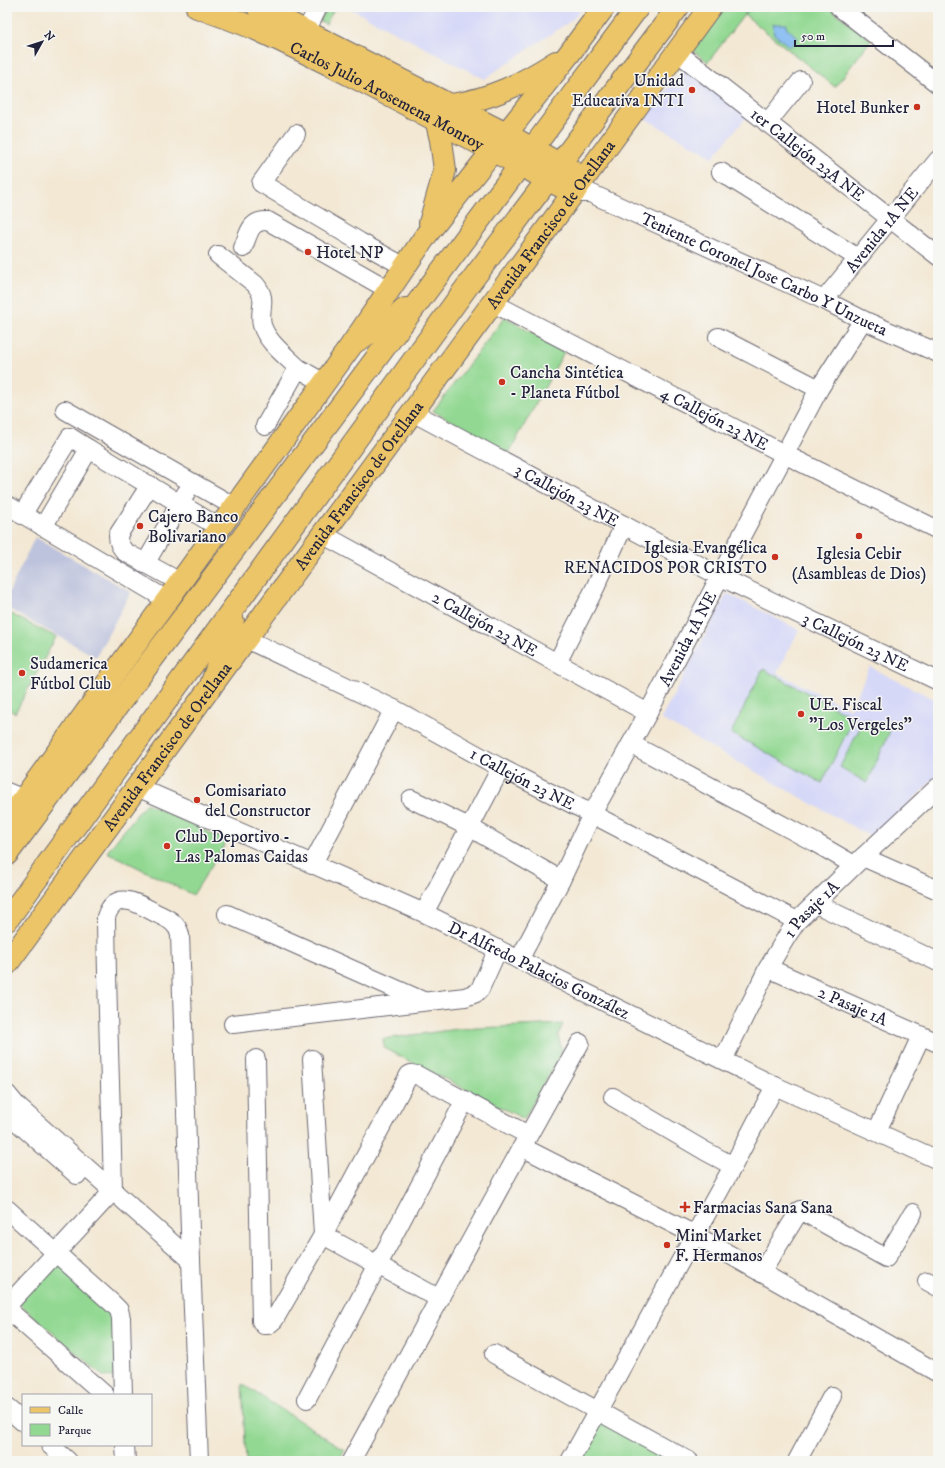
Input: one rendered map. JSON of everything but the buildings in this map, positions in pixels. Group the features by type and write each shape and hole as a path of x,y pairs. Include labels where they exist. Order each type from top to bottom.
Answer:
{"main road":[{"name":"Carlos Julio Arosemena Monroy","path":"197,7 255,29 302,41"},
{"name":"Carlos Julio Arosemena Monroy","path":"258,7 302,41 443,112 583,188"},
{"path":"7,822 15,795 167,600 220,528 353,343 427,234 569,54 604,7"},
{"path":"7,854 638,7"},
{"name":"Avenida Francisco de Orellana","path":"7,920 466,288 678,7"},
{"name":"Avenida Francisco de Orellana","path":"7,964 412,412 493,303 583,188 710,7"},
{"path":"427,234 445,170 441,140 443,112 514,87 569,54"},
{"path":"353,343 397,316 425,293"},
{"path":"210,688 226,638 243,595"}],"street":[{"path":"302,41 318,7"},
{"path":"839,7 938,84"},
{"name":"1er Callejón 23A NE","path":"677,52 938,256"},
{"path":"768,122 801,81"},
{"path":"296,134 261,183 405,267"},
{"name":"Avenida 1A NE","path":"824,300 938,160"},
{"path":"721,172 858,258"},
{"name":"Teniente Coronel Jose Carbo Y Unzueta","path":"583,188 824,300 863,320 938,353"},
{"path":"243,248 252,226 260,221 268,221 389,290"},
{"path":"218,255 255,284 260,290 263,296 262,324 270,340 298,368 324,383"},
{"name":"4 Callejón 23 NE","path":"493,303 784,454 936,524"},
{"name":"Avenida 1A NE","path":"519,960 561,880 592,814 648,714 784,454 819,389 863,320"},
{"path":"718,337 819,389"},
{"path":"265,426 298,368"},
{"path":"65,410 235,507"},
{"name":"3 Callejón 23 NE","path":"412,412 720,577 938,681"},
{"path":"22,515 70,437 220,528"},
{"path":"43,527 89,449"},
{"path":"145,564 192,483"},
{"path":"150,485 118,535 120,546 125,552 180,582"},
{"path":"7,506 167,600"},
{"path":"557,663 595,588 624,525"},
{"name":"2 Callejón 23 NE","path":"322,534 648,714"},
{"path":"125,552 130,579"},
{"name":"1 Callejón 23 NE","path":"246,639 394,709 501,768 797,921"},
{"path":"312,865 394,709"},
{"path":"631,744 816,843 858,861 938,890"},
{"path":"424,913 501,768"},
{"name":"Dr Alfredo Palacios González","path":"137,787 424,913 775,1086 938,1160"},
{"name":"1 Pasaje 1A","path":"723,1060 768,968 797,921 816,904 858,861 934,797"},
{"path":"411,799 469,827 561,880"},
{"path":"104,1394 7,1307 55,1252 109,1196 110,1082 106,1006 106,917 112,906 119,901 124,900 139,903 174,922 180,935 199,1461"},
{"path":"816,904 938,962"},
{"path":"226,914 424,1001"},
{"path":"233,1024 466,997 476,993 480,989 498,949"},
{"name":"2 Pasaje 1A","path":"768,968 938,1043"},
{"path":"877,1132 921,1036"},
{"path":"350,1461 580,1043"},
{"path":"256,1059 260,1321 264,1325 268,1325 274,1320 323,1235 409,1075 411,1074 417,1075 465,1100 525,1141 695,1235 761,1274 938,1373"},
{"path":"312,1059 323,1235"},
{"path":"570,1461 733,1166 775,1086"},
{"path":"7,1094 17,1106 109,1196"},
{"path":"613,1097 733,1166"},
{"path":"306,1398 465,1100"},
{"path":"7,1113 109,1196 191,1268"},
{"path":"7,1209 112,1303 120,1314 123,1394"},
{"path":"761,1274 800,1210 886,1258 913,1213"},
{"path":"323,1235 440,1299"},
{"path":"494,1354 689,1461"},
{"path":"797,1461 832,1396"},
{"path":"7,1408 22,1421"},
{"path":"51,1446 68,1461"},
{"path":"125,1446 126,1461"}],"shaded area":[{"path":"347,7 583,7 572,20 484,79"},
{"name":"Unidad Educativa INTI","path":"687,64 748,115 713,157 644,118"},
{"path":"35,537 131,592 96,657 7,608 7,596"},
{"name":"UE. Fiscal \"Los Vergeles\"","path":"727,593 799,630 777,673 850,709 870,667 938,701 938,775 873,838 661,719"}],"green space":[{"path":"327,7 335,7 326,24 320,21"},
{"path":"724,7 750,7 708,62 692,50"},
{"path":"751,7 828,7 871,40 835,87 745,15"},
{"name":"Cancha Sintética - Planeta Fútbol","path":"505,317 564,352 509,453 433,411"},
{"name":"Sudamerica Fútbol Club","path":"7,612 56,637 15,713 7,709"},
{"path":"763,669 854,718 822,783 731,733"},
{"path":"865,718 890,731 867,783 840,767"},
{"name":"Club Deportivo - Las Palomas Caidas","path":"146,803 227,841 193,895 107,852"},
{"path":"563,1024 558,1036 562,1051 524,1119 384,1048 383,1039 457,1029"},
{"path":"54,1257 114,1306 117,1360 113,1377 103,1376 15,1300"},
{"path":"242,1384 345,1450 338,1461 246,1461"},
{"path":"606,1415 687,1461 579,1461"}],"water":[{"path":"773,24 787,24 786,27 798,38 790,47 774,34"}],"place":[{"name":"Unidad Educativa INTI","path":"692,90"},
{"name":"Hotel Bunker","path":"917,107"},
{"name":"Hotel NP","path":"308,252"},
{"name":"Cancha Sintética - Planeta Fútbol","path":"502,382"},
{"name":"Cajero Banco Bolivariano","path":"140,526"},
{"name":"Iglesia Cebir (Asambleas de Dios)","path":"859,536"},
{"name":"Iglesia Evangélica RENACIDOS POR CRISTO","path":"775,557"},
{"name":"Sudamerica Fútbol Club","path":"22,673"},
{"name":"UE. Fiscal \"Los Vergeles\"","path":"801,714"},
{"name":"Comisariato del Constructor","path":"197,800"},
{"name":"Club Deportivo - Las Palomas Caidas","path":"167,846"},
{"name":"Farmacias Sana Sana","path":"685,1207"},
{"name":"Mini Market F. Hermanos","path":"667,1245"}]}
